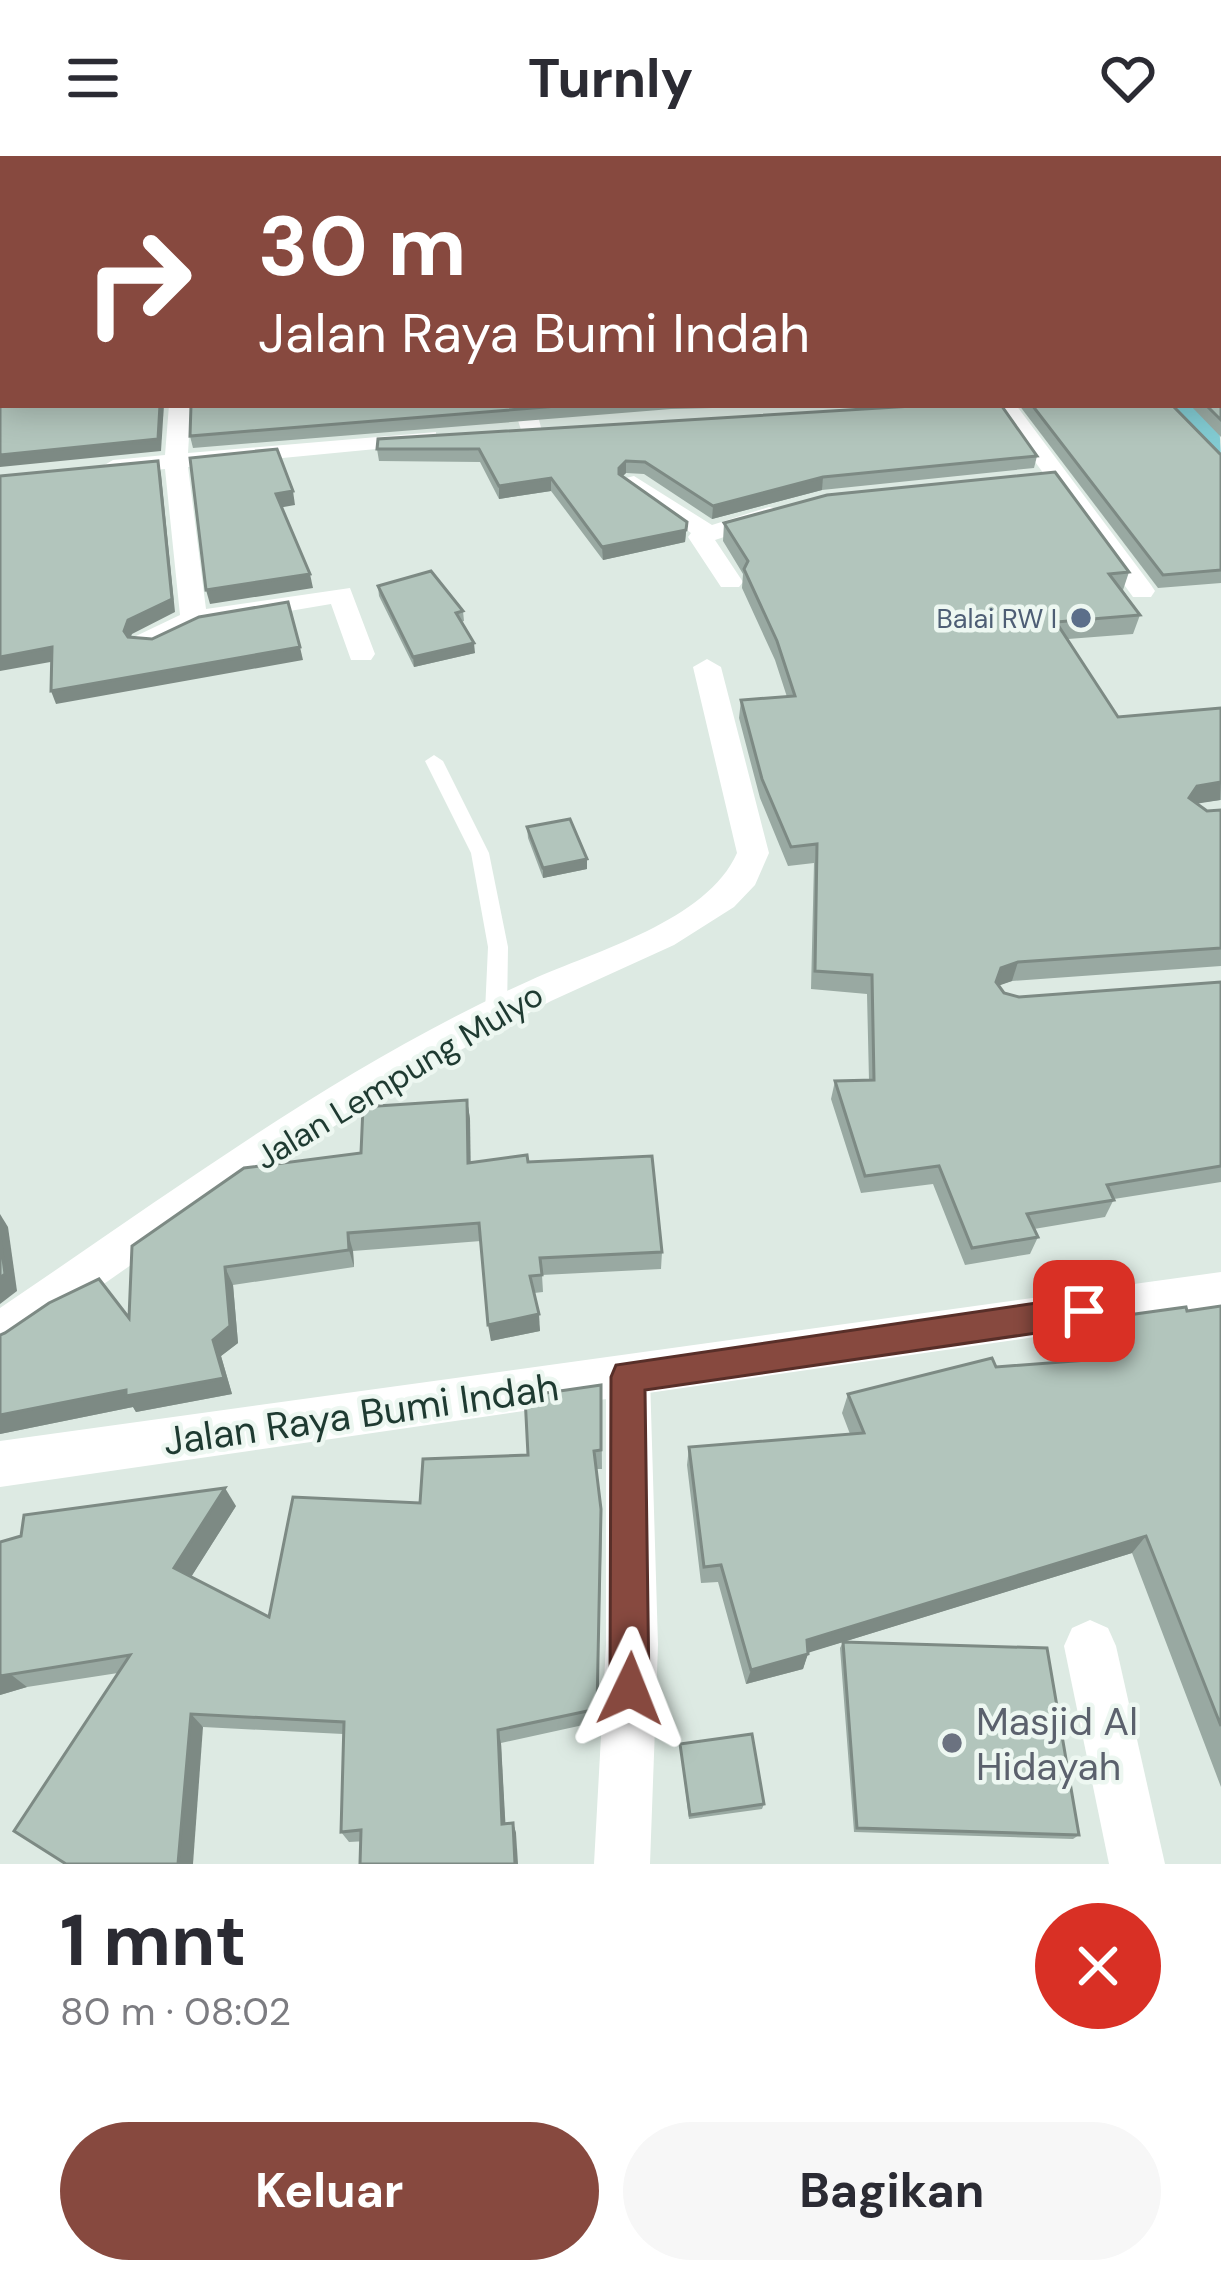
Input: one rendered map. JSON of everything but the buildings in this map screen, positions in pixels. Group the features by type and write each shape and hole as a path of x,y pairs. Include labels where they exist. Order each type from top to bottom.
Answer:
{"street":[{"path":"180,408 176,461 194,620"},
{"path":"525,408 530,431"},
{"path":"1007,408 1047,478 1142,591"},
{"path":"88,470 389,430 460,435"},
{"path":"634,483 707,532"},
{"path":"730,582 701,540 707,532 799,507"},
{"path":"146,642 194,620 341,594 361,654"},
{"name":"Jalan Lempung Mulyo","path":"0,1332 227,1178 496,1012 668,933 731,892 749,872 752,853 707,667"},
{"name":"Jalan Raya Bumi Indah","path":"0,1463 1221,1291"},
{"path":"622,1864 632,1646 628,1377"},
{"path":"1090,1646 1137,1864"}],"lane":[{"path":"434,761 480,854 498,947 496,1012"}],"waterway":[{"path":"1191,408 1221,440"}],"place":[{"name":"Balai RW I","path":"1081,618"},
{"name":"Masjid Al Hidayah","path":"952,1743"}],"route":[{"path":"630,1689 628,1377 1084,1311"}]}
